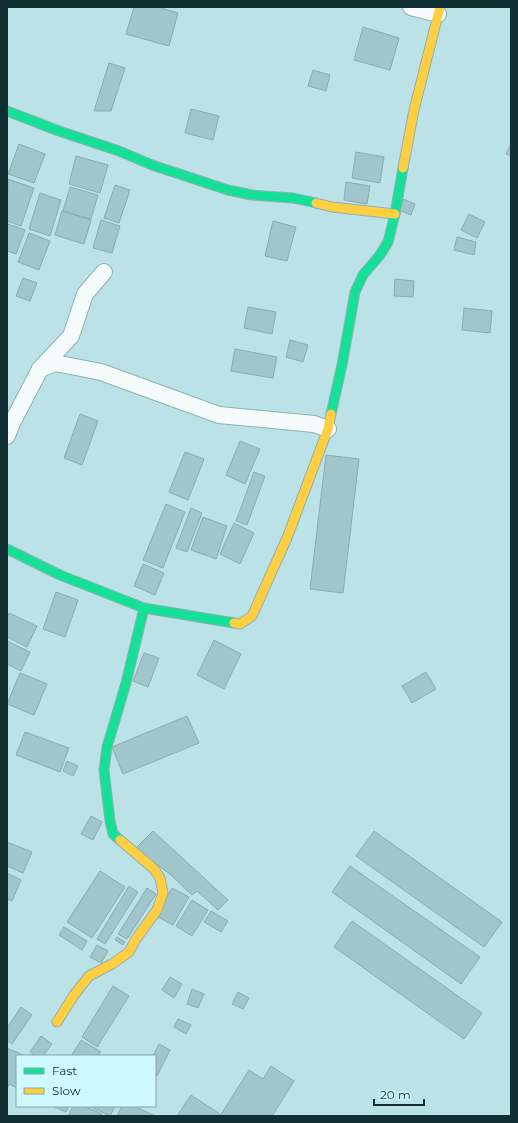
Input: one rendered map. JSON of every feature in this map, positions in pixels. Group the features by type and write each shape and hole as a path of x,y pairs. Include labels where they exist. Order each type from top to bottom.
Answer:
{"street":[{"path":"7,549 60,575 144,608 240,624 252,616 287,538 328,429 342,365 355,292 363,275 380,255 388,242 396,214 414,110 439,10 411,7"},
{"path":"7,111 59,131 119,151 152,165 228,190 252,195 293,198 332,207 396,214"},
{"path":"7,436 12,423 40,369 71,336 85,294 104,272"},
{"path":"40,369 54,363 101,372 220,415 314,424 328,429"},
{"path":"57,1022 74,995 89,976 112,964 129,952 136,939 157,910 162,893 160,878 154,869 113,834 104,770 106,748 126,683 144,608"}],"building":[{"path":"134,7 158,7 178,13 169,46 126,34"},
{"path":"363,27 399,38 390,70 354,60"},
{"path":"109,63 125,68 111,111 94,111"},
{"path":"313,70 330,75 326,91 308,86"},
{"path":"191,109 219,116 213,140 185,133"},
{"path":"19,144 45,154 34,183 8,174"},
{"path":"511,144 511,156 506,154"},
{"path":"356,152 384,157 380,183 352,178"},
{"path":"76,156 108,165 100,193 69,184"},
{"path":"8,179 34,188 21,226 7,221"},
{"path":"346,182 370,186 367,204 344,200"},
{"path":"115,185 130,190 119,223 104,218"},
{"path":"70,187 98,195 91,219 63,211"},
{"path":"40,193 61,200 50,236 29,229"},
{"path":"403,199 415,204 411,215 399,210"},
{"path":"62,211 91,220 84,244 55,235"},
{"path":"469,214 485,222 477,238 461,230"},
{"path":"101,220 120,226 112,253 93,248"},
{"path":"273,221 296,227 287,261 265,256"},
{"path":"8,224 25,230 16,254 7,251"},
{"path":"29,233 50,241 39,270 18,262"},
{"path":"457,237 476,242 474,255 454,250"},
{"path":"23,278 37,283 30,301 16,296"},
{"path":"395,279 414,281 413,297 394,296"},
{"path":"248,307 276,312 272,334 244,328"},
{"path":"464,308 492,311 490,333 462,330"},
{"path":"290,340 308,345 303,362 286,357"},
{"path":"235,349 277,357 273,378 231,371"},
{"path":"80,414 98,421 82,465 64,458"},
{"path":"240,441 260,449 245,484 226,475"},
{"path":"185,452 204,459 188,500 169,492"},
{"path":"326,455 359,459 343,593 310,589"},
{"path":"254,472 265,476 247,525 236,521"},
{"path":"166,504 185,512 163,568 143,560"},
{"path":"191,508 202,513 187,552 176,548"},
{"path":"203,517 227,526 216,559 191,550"},
{"path":"234,523 254,533 240,564 220,554"},
{"path":"143,564 164,573 155,595 134,586"},
{"path":"56,592 78,600 65,637 43,629"},
{"path":"9,613 37,626 27,647 7,637 7,618"},
{"path":"214,640 241,654 224,689 197,675"},
{"path":"7,641 30,652 21,671 7,664"},
{"path":"144,653 159,658 148,687 133,681"},
{"path":"426,672 436,689 412,703 402,686"},
{"path":"20,673 47,684 34,715 7,704"},
{"path":"187,716 199,743 123,774 112,747"},
{"path":"25,732 69,748 60,772 16,755"},
{"path":"67,761 78,766 73,776 63,771"},
{"path":"91,816 102,822 93,840 81,834"},
{"path":"153,831 228,900 218,910 197,891 192,895 170,874 135,849"},
{"path":"374,831 502,922 484,947 356,856"},
{"path":"7,842 32,852 23,873 7,866"},
{"path":"350,866 480,957 461,984 332,892"},
{"path":"100,871 125,887 92,938 67,922"},
{"path":"7,873 21,880 12,901 7,899"},
{"path":"129,886 138,892 105,944 97,939"},
{"path":"147,888 156,894 127,939 118,934"},
{"path":"172,888 189,897 173,925 156,916"},
{"path":"192,900 208,910 192,936 176,926"},
{"path":"211,911 228,921 221,932 204,922"},
{"path":"352,921 482,1013 464,1039 334,947"},
{"path":"64,927 87,941 82,950 59,935"},
{"path":"117,937 125,942 123,945 115,940"},
{"path":"97,945 108,951 101,963 90,957"},
{"path":"170,977 182,984 174,998 162,990"},
{"path":"113,986 129,996 97,1047 82,1037"},
{"path":"192,989 204,994 198,1008 187,1004"},
{"path":"238,992 249,998 243,1009 232,1004"},
{"path":"21,1007 32,1015 12,1044 7,1040 7,1028"},
{"path":"178,1019 191,1025 186,1034 174,1027"},
{"path":"41,1036 52,1044 44,1055 34,1055 30,1052"},
{"path":"81,1040 101,1052 99,1055 72,1055"},
{"path":"159,1044 170,1050 157,1076 156,1055 154,1055"},
{"path":"7,1048 23,1055 16,1055 16,1088 9,1084 7,1089"},
{"path":"271,1066 294,1081 272,1116 220,1116 249,1070 263,1079"},
{"path":"191,1095 220,1114 219,1116 177,1116"},
{"path":"54,1107 68,1107 66,1112"},
{"path":"72,1107 86,1107 102,1114 101,1116 68,1116"},
{"path":"91,1107 114,1107 110,1116"},
{"path":"122,1107 136,1107 155,1116 117,1116"}],"traffic: fast":[{"path":"7,111 59,131 119,151 152,165 228,190 252,195 293,198 316,203"},
{"path":"331,414 342,365 355,292 363,275 380,255 388,242 395,214 403,168"},
{"path":"7,549 60,575 144,608 234,623"},
{"path":"120,840 113,834 110,821 104,770 107,747 126,683 144,608"}],"traffic: slow":[{"path":"403,168 414,110 440,7"},
{"path":"316,203 332,207 395,214"},
{"path":"234,623 240,624 252,616 287,538 328,429 331,414"},
{"path":"57,1022 74,995 89,976 112,964 129,952 136,939 157,910 163,893 160,878 154,869 120,840"}]}
